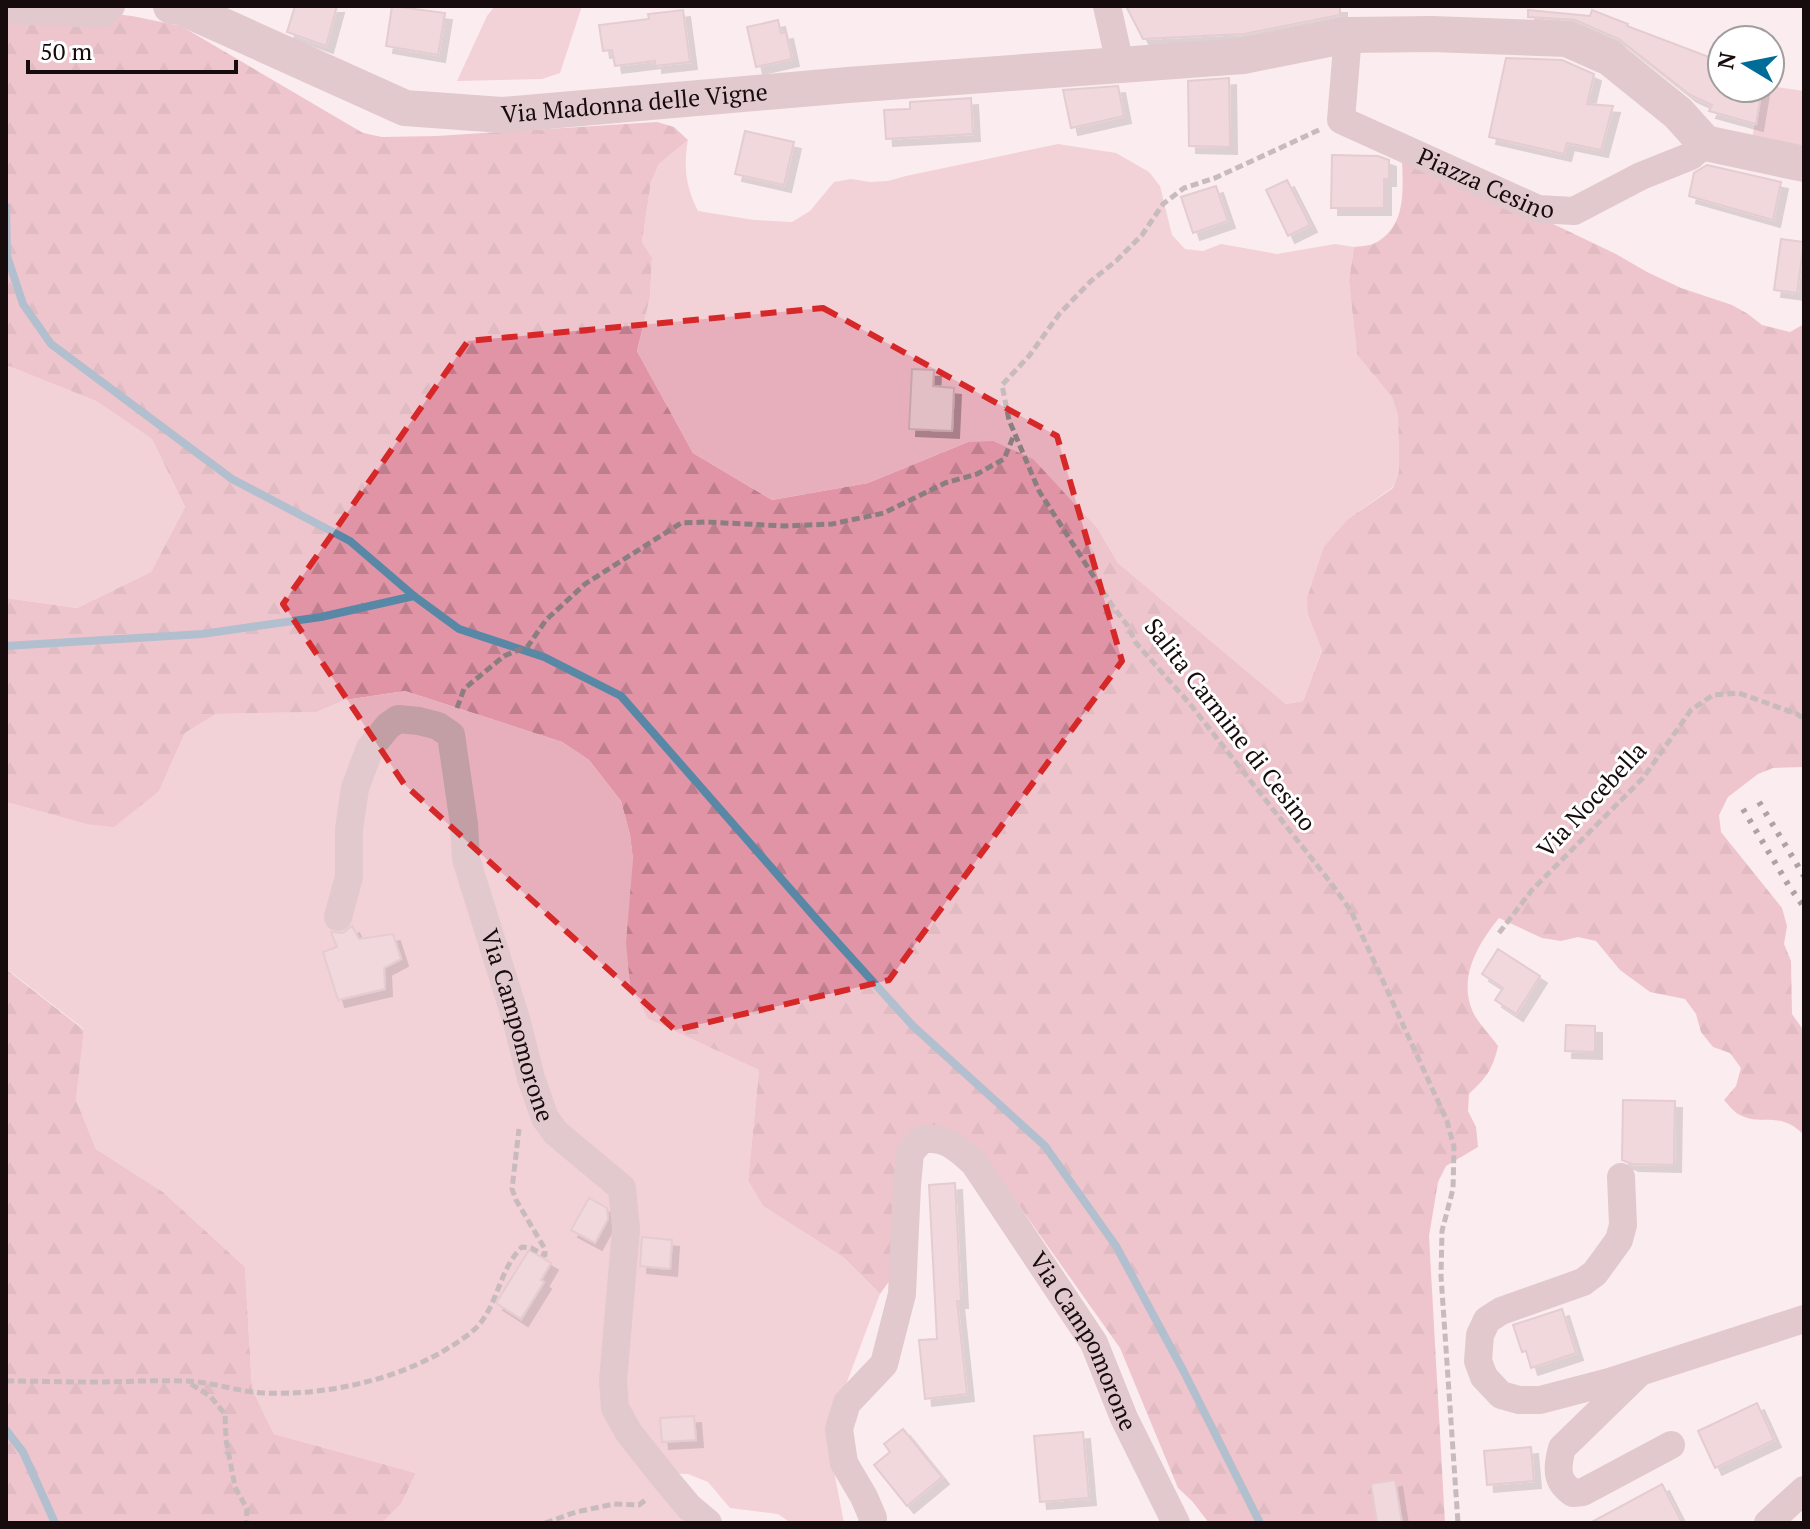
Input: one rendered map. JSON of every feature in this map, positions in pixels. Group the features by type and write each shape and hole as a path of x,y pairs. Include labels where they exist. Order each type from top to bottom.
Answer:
{"street":[{"path":"6,10 103,14 111,6"},
{"name":"Via Madonna delle Vigne","path":"171,6 181,7 405,108 502,115 848,85 1243,56 1348,35 1432,34 1567,39 1610,58 1678,113 1705,143"},
{"path":"1107,6 1120,64"},
{"path":"1341,120 1348,35"},
{"name":"Piazza Cesino","path":"1341,120 1538,209 1574,211 1641,176 1691,156 1705,143"},
{"path":"1705,143 1804,164"},
{"path":"338,917 349,877 349,829 355,788 370,748 398,719 438,726 451,735"},
{"name":"Via Campomorone","path":"451,735 466,859 545,1118 556,1133 622,1188 626,1229 613,1381 615,1408 629,1433 668,1482 689,1507 708,1523"},
{"name":"Via Campomorone","path":"872,1523 873,1518 864,1497 844,1463 839,1429 847,1403 884,1364 902,1294 910,1153 922,1139 935,1138 956,1147 974,1163 1094,1343 1124,1418 1176,1523"},
{"path":"1621,1177 1623,1225 1619,1240 1595,1273 1583,1282 1501,1311 1487,1320 1480,1335 1478,1361 1484,1377 1501,1395 1519,1400 1540,1400 1804,1319"},
{"path":"1639,1372 1562,1448 1557,1464 1559,1478 1565,1488 1573,1493 1583,1492 1671,1445"},
{"path":"1768,1523 1804,1490"}],"path":[{"name":"Salita Carmine di Cesino","path":"1341,120 1215,178 1184,188 1163,204 1142,235 1060,313 1029,356 1002,385 1009,420 1039,491 1136,643 1190,704 1351,911 1447,1121 1454,1147 1453,1189 1442,1231 1441,1276 1458,1523"},
{"path":"451,735 464,689 504,656 528,646 546,620 585,584 681,523 832,524 884,513 945,483 977,474 1004,459 1014,434"},
{"name":"Via Nocebella","path":"1499,933 1532,890 1643,778 1691,710 1713,695 1739,693 1804,719"},
{"path":"6,1381 187,1381 258,1393 286,1393 366,1383 402,1372 441,1353 472,1333 487,1314 513,1255 522,1247 545,1255 545,1249 512,1189 523,1099 531,1078"},
{"path":"187,1381 210,1396 225,1414 226,1440 235,1487 247,1509 246,1523"},
{"path":"545,1523 614,1504 639,1505 668,1482"}],"highlighted area":[{"path":"823,308 1057,436 1122,661 889,980 675,1030 404,784 283,604 468,341"}],"shaded area":[{"path":"495,6 582,6 560,73 542,79 457,81 487,16"},
{"path":"1786,88 1804,91 1804,157 1750,148 1759,104 1786,104"},
{"path":"688,140 687,177 698,211 754,220 792,222 810,211 834,182 851,179 888,181 1058,144 1116,153 1149,172 1160,186 1172,235 1185,249 1203,251 1221,244 1277,254 1335,244 1354,247 1349,281 1357,355 1392,397 1398,416 1399,471 1393,487 1348,519 1308,615 1322,649 1303,701 1286,704 1118,563 1098,529 968,442 868,483 772,500 693,453 637,351 650,297 652,259 642,242 651,182 659,164"},
{"path":"6,365 96,401 152,439 185,507 151,572 77,608 6,598"},
{"path":"405,691 562,742 589,760 621,801 633,859 631,984 648,1019 759,1070 748,1181 763,1206 843,1257 880,1294 827,1435 844,1523 791,1523 778,1514 730,1508 708,1482 688,1474 657,1473 711,1523 382,1523 401,1504 416,1473 274,1434 252,1389 245,1267 163,1192 96,1149 76,1100 84,1029 6,971 6,802 86,824 159,791 185,733 216,714 317,712 345,700"}],"green space":[{"path":"6,6 50,6 132,16 181,26 363,133 382,137 657,122 674,127 688,140 659,164 651,182 642,242 652,258 650,297 637,351 693,453 772,500 868,483 968,442 993,441 1033,459 1098,529 1118,563 1286,704 1303,701 1322,650 1308,615 1307,598 1324,547 1348,519 1393,488 1399,471 1398,416 1392,397 1357,355 1349,281 1354,247 1373,244 1384,237 1397,218 1401,207 1402,159 1522,209 1681,288 1732,305 1762,325 1790,332 1804,324 1804,767 1773,768 1758,774 1728,797 1719,815 1721,832 1782,908 1787,926 1784,944 1791,961 1792,1014 1804,1031 1804,1135 1786,1123 1747,1118 1736,1113 1724,1100 1736,1086 1741,1068 1730,1053 1713,1047 1701,1032 1696,1014 1685,999 1650,992 1620,970 1596,941 1578,937 1561,941 1542,938 1499,918 1483,940 1468,977 1470,1003 1475,1016 1498,1046 1488,1073 1469,1094 1468,1111 1476,1127 1478,1147 1446,1166 1438,1182 1429,1236 1445,1523 1209,1523 1178,1488 1120,1348 981,1152 929,1131 890,1280 880,1294 843,1257 763,1206 748,1181 759,1070 648,1019 630,984 626,943 633,859 621,801 589,760 562,742 405,691 345,700 317,712 216,714 185,733 159,791 114,827 86,824 6,802 6,598 77,608 151,572 185,507 152,439 96,401 6,365"},
{"path":"6,971 84,1030 76,1100 96,1149 163,1192 245,1267 252,1389 274,1434 416,1473 401,1504 382,1523 6,1523"}],"building":[{"path":"295,6 337,6 326,46 287,32"},
{"path":"392,6 445,13 438,55 386,46"},
{"path":"1126,6 1340,6 1340,15 1244,34 1143,39"},
{"path":"683,10 690,62 655,66 655,61 615,66 612,50 603,51 599,25 649,19 648,14"},
{"path":"1528,10 1590,16 1592,10 1706,56 1706,102 1690,95 1619,39 1575,20 1528,17"},
{"path":"778,20 781,33 786,32 792,59 756,67 747,27"},
{"path":"1506,58 1562,60 1594,74 1587,104 1613,106 1601,150 1567,143 1564,154 1489,137"},
{"path":"1229,78 1230,147 1189,146 1188,81"},
{"path":"1118,86 1124,116 1071,128 1063,90"},
{"path":"971,98 973,134 886,139 884,110 910,109 910,102"},
{"path":"1710,104 1759,104 1756,124 1709,111"},
{"path":"745,131 794,142 784,185 735,174"},
{"path":"1332,155 1378,156 1389,160 1389,179 1384,179 1384,208 1331,208"},
{"path":"1707,165 1781,182 1773,220 1689,196 1694,173"},
{"path":"1287,180 1310,225 1288,236 1266,190"},
{"path":"1216,186 1228,221 1193,233 1181,197"},
{"path":"1781,239 1804,242 1797,293 1774,290"},
{"path":"912,369 934,370 933,386 954,388 952,431 909,429"},
{"path":"352,926 359,939 393,934 401,959 384,968 385,989 338,1000 323,952 337,947 331,932 343,933"},
{"path":"1498,949 1540,976 1516,1014 1495,1000 1503,988 1482,974"},
{"path":"1566,1025 1595,1026 1595,1052 1565,1051"},
{"path":"1623,1100 1675,1101 1674,1165 1632,1164 1622,1160"},
{"path":"955,1183 961,1301 957,1301 967,1394 925,1399 919,1340 937,1339 929,1185"},
{"path":"589,1198 607,1208 608,1219 595,1243 571,1230"},
{"path":"642,1237 672,1240 670,1269 640,1266"},
{"path":"529,1250 551,1263 541,1280 544,1282 521,1319 496,1303"},
{"path":"1562,1309 1576,1353 1531,1368 1513,1325"},
{"path":"1757,1403 1774,1440 1715,1468 1698,1431"},
{"path":"694,1416 696,1440 662,1442 660,1418"},
{"path":"903,1429 942,1477 907,1506 874,1465 890,1452 884,1444"},
{"path":"1083,1432 1089,1498 1040,1502 1034,1436"},
{"path":"1531,1447 1534,1481 1487,1485 1484,1451"},
{"path":"1395,1480 1402,1523 1377,1523 1371,1484"},
{"path":"1662,1484 1682,1523 1590,1523"}],"waterway":[{"path":"6,207 7,256 23,304 51,344 232,479 350,541 414,596 459,629 544,657 621,696 913,1026 1045,1146 1116,1246 1260,1523"},
{"path":"6,646 202,634 321,617 414,596"},
{"path":"6,1430 23,1452 55,1523"}],"railway":[{"path":"1759,802 1804,876"},
{"path":"1743,809 1804,907"}]}
